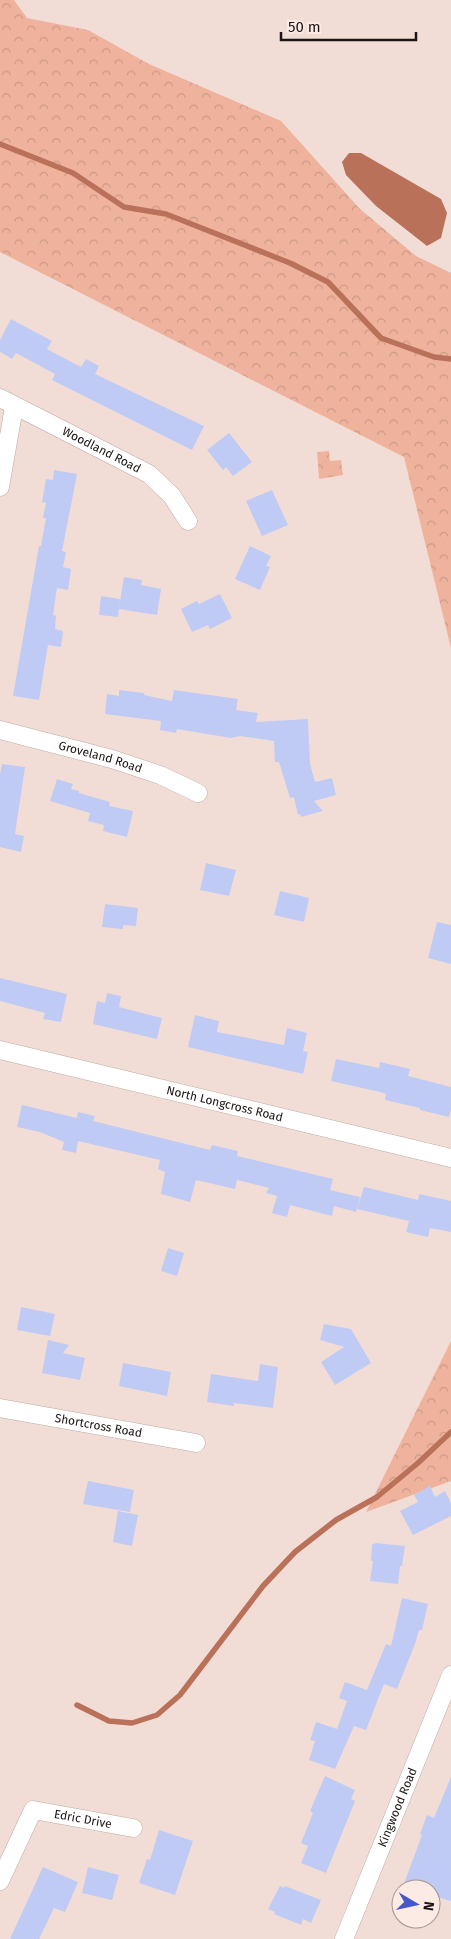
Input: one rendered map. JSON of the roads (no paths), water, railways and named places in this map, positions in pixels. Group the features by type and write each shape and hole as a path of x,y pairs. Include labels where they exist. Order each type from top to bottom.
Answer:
{"street":[{"path":"0,487 7,402"},
{"name":"Woodland Road","path":"7,402 149,474 172,496 188,521"},
{"name":"Groveland Road","path":"0,730 112,759 160,776 198,793"},
{"name":"North Longcross Road","path":"0,1050 451,1158"},
{"name":"Shortcross Road","path":"0,1408 196,1443"},
{"name":"Kingwood Road","path":"344,1939 451,1674"},
{"name":"Edric Drive","path":"0,1881 33,1810 133,1828"}],"waterway":[{"path":"0,144 73,173 124,207 166,214 290,263 328,282 381,338 434,357 451,359"},
{"path":"77,1705 109,1721 132,1723 157,1715 180,1695 263,1586 295,1552 336,1520 377,1497 418,1463 451,1432"}]}
